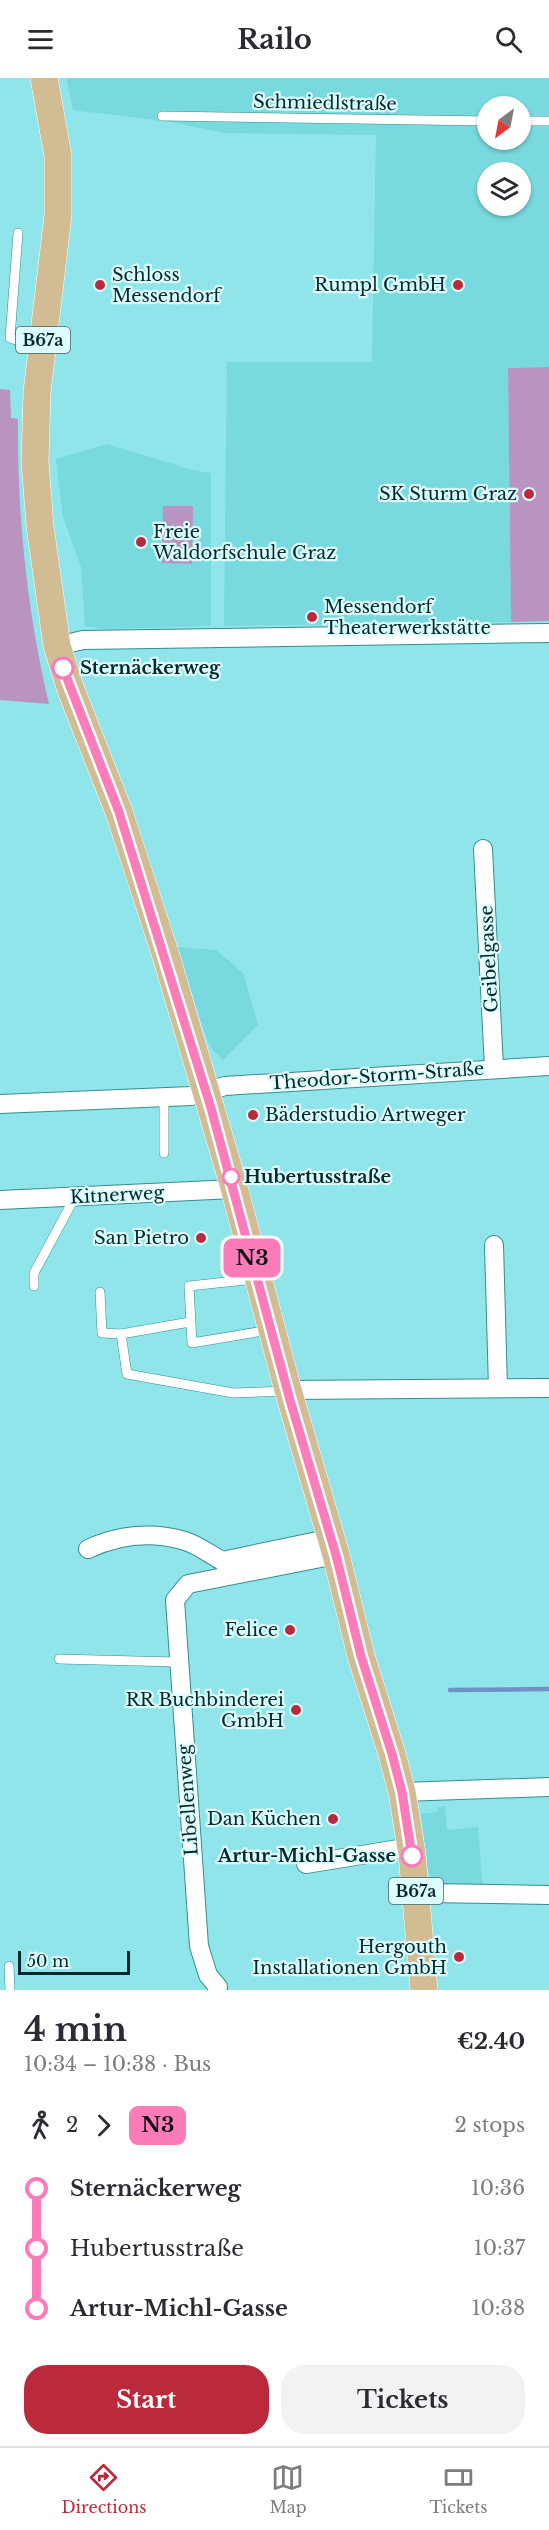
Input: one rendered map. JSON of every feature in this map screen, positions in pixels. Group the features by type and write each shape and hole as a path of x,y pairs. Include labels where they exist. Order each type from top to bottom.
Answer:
{"main road":[{"name":"B67a","path":"44,78 58,156 58,203 37,392 35,462 40,526 57,646 71,690 119,812 166,956 334,1546 361,1656 402,1792 417,1895 424,1990"}],"street":[{"path":"57,646 84,640 549,633"},
{"name":"Geibelgasse","path":"483,849 495,1068"},
{"name":"Theodor-Storm-Straße","path":"0,1104 191,1096 225,1086 549,1066"},
{"name":"Kitnerweg","path":"0,1200 234,1189"},
{"path":"494,1245 498,1388"},
{"path":"288,1390 549,1388"},
{"path":"88,1549 110,1539 152,1535 186,1541 222,1561 334,1546"},
{"name":"Libellenweg","path":"218,1987 208,1975 199,1946 177,1662 175,1600 188,1584 334,1546"},
{"path":"402,1792 549,1787"},
{"path":"306,1864 411,1847"},
{"path":"417,1895 426,1893 549,1895"}],"lane":[{"name":"Schmiedlstraße","path":"162,116 477,121"},
{"path":"531,121 549,121"},
{"path":"18,233 10,338 42,349"},
{"path":"164,1097 164,1153"},
{"path":"34,1286 34,1273 75,1197"},
{"path":"258,1279 189,1286 192,1343 271,1329"},
{"path":"100,1292 102,1333 121,1334 190,1322"},
{"path":"121,1334 127,1374 233,1393 288,1390"},
{"path":"59,1659 177,1662"},
{"path":"9,1966 10,1990"}],"shaded area":[{"path":"66,78 549,78 549,367 508,368 511,622 224,626 227,362 372,362 376,135 224,133 171,122 73,110"},
{"name":"SK Sturm Graz","path":"549,367 549,621 511,622 508,368"},
{"path":"0,389 10,390 11,418 18,419 19,491 25,563 35,634 49,704 0,700"},
{"name":"Freie Waldorfschule Graz","path":"107,444 192,470 211,473 211,626 103,629 85,626 81,567 63,517 56,459"},
{"path":"163,506 193,506 192,564 162,563"},
{"path":"177,947 216,950 243,973 258,1025 223,1060 212,1049 206,1037"},
{"path":"445,1806 447,1830 478,1827 483,1890 439,1886 428,1872 421,1814 438,1812 438,1807"}],"waterway":[{"path":"450,1690 549,1689"}],"bus line":[{"name":"N3","path":"63,668 119,812 166,956 211,1108 290,1400 336,1555 361,1656 392,1754 402,1792 412,1856"}],"place":[{"name":"Schloss Messendorf","path":"100,285"},
{"name":"Rumpl GmbH","path":"458,285"},
{"name":"SK Sturm Graz","path":"529,494"},
{"name":"Freie Waldorfschule Graz","path":"141,542"},
{"name":"Messendorf Theaterwerkstätte","path":"312,617"},
{"name":"Sternäckerweg","path":"63,668"},
{"name":"Bäderstudio Artweger","path":"253,1115"},
{"name":"Hubertusstraße","path":"231,1177"},
{"name":"San Pietro","path":"201,1238"},
{"name":"Felice","path":"290,1630"},
{"name":"RR Buchbinderei GmbH","path":"296,1710"},
{"name":"Dan Küchen","path":"333,1819"},
{"name":"Artur-Michl-Gasse","path":"412,1856"},
{"name":"Hergouth Installationen GmbH","path":"459,1957"}]}
